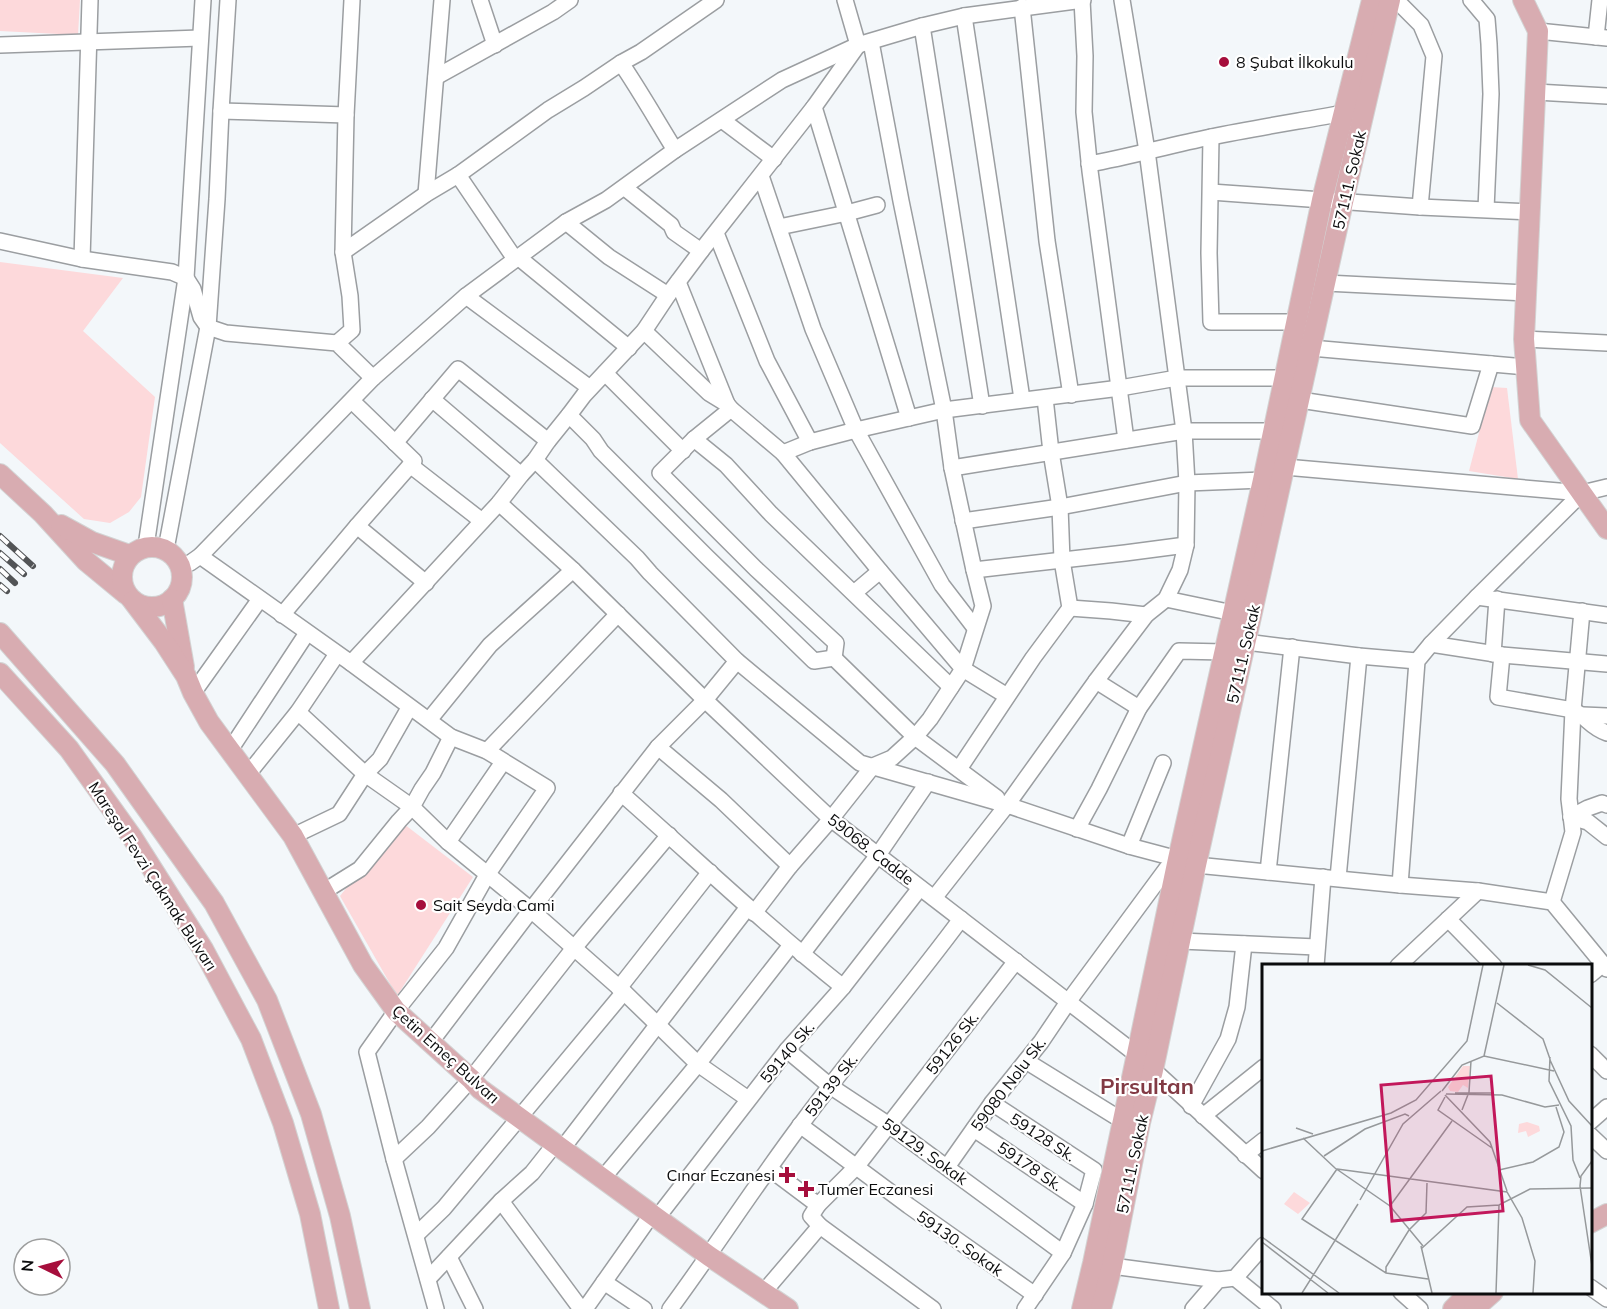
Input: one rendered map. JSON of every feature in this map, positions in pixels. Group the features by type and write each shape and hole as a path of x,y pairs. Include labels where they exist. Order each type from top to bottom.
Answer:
{"main road":[{"name":"57111. Sokak","path":"1101,1309 1180,941 1187,862 1246,642 1390,0"},
{"path":"1523,0 1538,31 1524,339 1530,420 1604,520"},
{"path":"1082,1309 1136,1054 1187,862 1224,652 1274,431 1322,200 1369,2"},
{"name":"Çetin Emeç Bulvarı","path":"0,474 43,514 86,561 130,598 164,642 190,684 209,722 293,836 363,965 396,1011 480,1089 709,1256 788,1309"},
{"name":"Çetin Emeç Bulvarı","path":"43,514 92,542 147,550"},
{"path":"147,550 174,556 180,566 182,584 172,599 163,605 143,606 130,598 122,584 121,574 124,564 147,550"},
{"name":"Çetin Emeç Bulvarı","path":"172,599 190,684"},
{"name":"Mareşal Fevzi Çakmak Bulvarı","path":"0,633 115,764 214,903 267,1000 311,1114 340,1216 360,1309"},
{"name":"Mareşal Fevzi Çakmak Bulvarı","path":"0,673 69,749 132,837 203,949 251,1039 283,1123 310,1214 329,1309"},
{"path":"1453,1309 1469,1294"},
{"path":"1473,1309 1492,1294"}],"street":[{"path":"82,259 90,0"},
{"path":"147,550 186,278 203,0"},
{"path":"147,550 208,327 228,0"},
{"path":"337,343 352,330 350,296 343,252 346,115 352,0"},
{"path":"426,194 442,0"},
{"path":"480,0 495,45"},
{"path":"436,77 553,12 570,0"},
{"path":"343,252 426,194 458,175 548,110 641,52 716,0"},
{"path":"428,1279 501,1201 559,1147 751,910 831,819 873,766 892,758 915,737 930,719 963,669 983,606 952,468 944,410 901,201 864,43 844,0"},
{"path":"180,566 200,556 373,378 466,296 566,222 625,188 675,150 782,80 864,43 964,16 1022,7 1082,0 1085,56 1084,112 1089,164 1126,440"},
{"path":"934,898 1006,805 1146,615 1166,599 1180,570 1186,545 1187,483 1184,431 1146,151 1122,0"},
{"path":"1396,0 1421,25 1434,56 1419,207"},
{"path":"1471,0 1487,19 1491,94 1486,209"},
{"path":"1538,31 1602,38 1600,0"},
{"path":"1022,7 1047,241 1071,395"},
{"path":"964,16 1022,399"},
{"path":"922,26 982,406"},
{"path":"0,45 200,38"},
{"path":"351,663 499,503 590,388 644,331 701,251 864,43"},
{"path":"621,63 675,150"},
{"path":"1536,92 1607,96"},
{"path":"814,107 909,418"},
{"path":"221,111 346,115"},
{"path":"1089,164 1211,137 1344,112"},
{"path":"722,120 774,159"},
{"path":"1211,137 1209,253 1211,322 1296,322"},
{"path":"458,175 516,258 629,348"},
{"path":"761,176 813,329 856,430 942,585 975,628"},
{"path":"625,188 671,225 674,232 701,251"},
{"path":"1211,192 1419,207 1531,212"},
{"path":"779,227 847,213 877,204"},
{"path":"566,222 622,267 668,295"},
{"path":"716,233 767,361 810,442"},
{"path":"0,241 82,259 171,272 186,278 194,290 201,317 208,327 226,333 337,343 373,378"},
{"path":"678,282 729,406"},
{"path":"1326,283 1526,293"},
{"path":"466,296 590,388"},
{"path":"644,331 709,393 729,406 783,453 963,669 1007,696"},
{"path":"1524,339 1607,343"},
{"path":"1311,348 1527,367"},
{"path":"1300,400 1472,426 1491,364"},
{"path":"395,443 458,369 548,441"},
{"path":"605,373 683,451"},
{"path":"783,453 810,442 944,410 1071,395 1177,378 1285,378"},
{"path":"958,770 1033,658 1070,608 1062,560 1060,507 1051,452 1046,398"},
{"path":"432,399 521,475"},
{"path":"282,615 414,461 351,401"},
{"path":"729,406 660,473 756,570 836,643 834,658"},
{"path":"569,415 593,439 601,451 814,661 834,658"},
{"path":"952,468 1184,431 1274,431"},
{"path":"694,439 726,465 771,514 951,687"},
{"path":"535,460 637,558 737,661 860,763 1006,805 1130,846 1187,862 1268,872 1478,891 1552,902 1605,967"},
{"path":"410,465 482,521"},
{"path":"1285,467 1582,493 1607,488"},
{"path":"963,521 1060,507 1187,483 1263,480"},
{"path":"1400,885 1418,661 1431,644 1582,493"},
{"name":"59068. Cadde","path":"499,503 573,570 705,700 831,819 1136,1054 1262,1170"},
{"path":"357,526 426,583"},
{"path":"974,570 1186,545"},
{"path":"200,556 451,737 487,751 548,788 487,875 446,948 367,1052 436,1309"},
{"path":"429,720 490,645 573,570"},
{"path":"854,593 879,571"},
{"path":"1477,597 1607,615"},
{"path":"190,684 260,599"},
{"path":"1166,599 1233,613"},
{"path":"1497,600 1498,697 1607,716"},
{"path":"1070,608 1146,615"},
{"path":"1552,902 1573,832 1569,799 1578,712 1577,661 1582,611"},
{"path":"487,751 618,614"},
{"path":"230,750 308,633"},
{"path":"1246,642 1418,661"},
{"path":"1431,644 1498,655 1607,664"},
{"path":"1268,872 1292,647"},
{"path":"1077,829 1139,708 1179,651 1224,652"},
{"path":"248,774 298,712 338,654"},
{"path":"1316,964 1317,947 1330,878 1359,656"},
{"path":"834,658 915,737 1006,805"},
{"path":"430,1043 621,793 658,747 705,700 737,661"},
{"path":"1096,681 1139,708"},
{"path":"293,836 339,814 365,774 380,759 409,708"},
{"path":"298,712 365,774 412,807 448,842 531,910 622,990 698,1064 748,1100"},
{"path":"1578,712 1595,729 1607,733"},
{"path":"323,892 360,870 412,807 434,773 451,737"},
{"path":"658,747 721,800 790,866"},
{"path":"448,842 503,762"},
{"path":"1130,846 1163,763"},
{"path":"603,1178 878,855 928,782"},
{"path":"621,793 751,910 843,987"},
{"path":"1571,817 1602,803 1607,805"},
{"path":"1571,817 1588,822 1607,837"},
{"path":"394,1159 471,1079 574,948 669,835"},
{"name":"59080 Nolu Sk.","path":"948,1167 992,1103 1041,1042 1167,868 1187,862"},
{"path":"416,1235 444,1208 622,990 710,872"},
{"name":"59140 Sk.","path":"583,1309 654,1216 787,1050 843,987 920,888"},
{"path":"1407,963 1478,891"},
{"name":"59139 Sk.","path":"670,1309 800,1125 961,919"},
{"path":"1448,919 1492,964"},
{"path":"1180,941 1317,947"},
{"path":"1191,1106 1228,1039 1237,1006 1244,944"},
{"name":"59126 Sk.","path":"818,1205 856,1166 1016,961"},
{"name":"59129. Sokak","path":"787,1050 830,1086 948,1167 1063,1253"},
{"path":"1592,1056 1607,1071"},
{"path":"1026,1061 1123,1121"},
{"path":"1203,1116 1262,1068"},
{"name":"59128 Sk.","path":"992,1103 1094,1170 1085,1204"},
{"path":"1592,1120 1607,1107"},
{"name":"59130. Sokak","path":"800,1125 909,1206 1035,1294"},
{"name":"59178 Sk.","path":"974,1129 1085,1204"},
{"path":"1592,1137 1607,1151"},
{"path":"1245,1155 1262,1141"},
{"path":"770,1169 818,1205 811,1216 820,1226 933,1309"},
{"path":"501,1201 583,1309"},
{"path":"1025,1309 1063,1253 1085,1204"},
{"path":"763,1293 820,1226"},
{"path":"1112,1266 1218,1280 1235,1278 1262,1246"},
{"path":"449,1257 475,1309"},
{"path":"1235,1278 1273,1309"},
{"path":"1193,1309 1218,1280"},
{"path":"604,1282 644,1309"},
{"path":"1592,1288 1607,1299"},
{"path":"1402,1294 1420,1309"}],"shaded area":[{"path":"0,0 80,0 78,35 0,31"},
{"path":"0,262 123,278 83,331 155,397 141,497 129,512 110,523 84,519 0,443"},
{"path":"1491,387 1507,388 1518,479 1469,471"},
{"path":"400,821 473,877 397,996 340,896"}],"railway":[{"path":"0,536 33,566"},
{"path":"0,553 24,574"},
{"path":"0,569 15,583"},
{"path":"0,585 7,591"}],"place":[{"name":"8 Şubat İlkokulu","path":"1224,62"},
{"name":"Sait Seyda Cami","path":"421,905"},
{"name":"Cınar Eczanesi","path":"787,1175"},
{"name":"Tumer Eczanesi","path":"806,1189"}],"district":[{"name":"Pirsultan","path":"1147,1086"}]}
